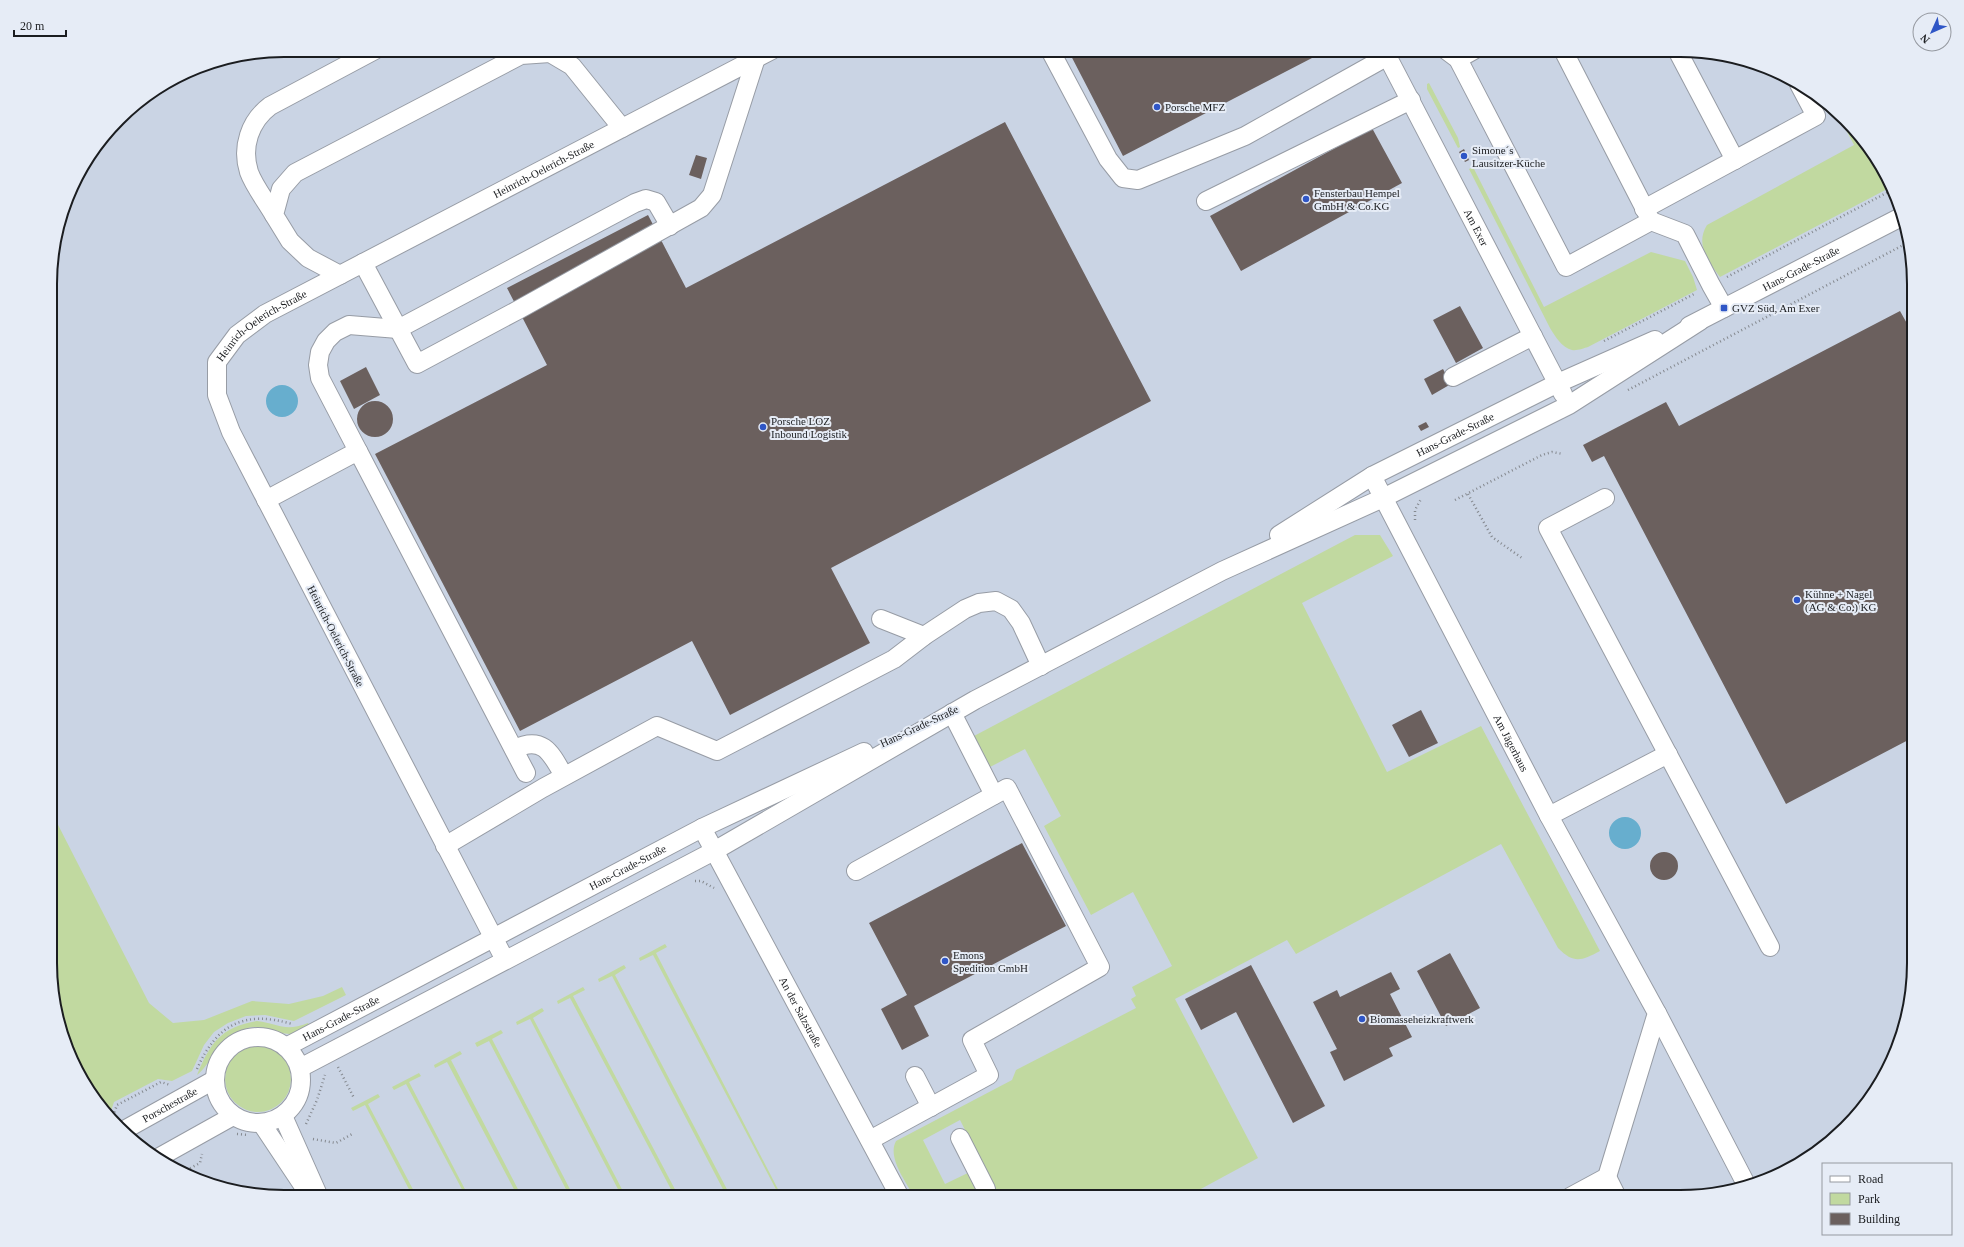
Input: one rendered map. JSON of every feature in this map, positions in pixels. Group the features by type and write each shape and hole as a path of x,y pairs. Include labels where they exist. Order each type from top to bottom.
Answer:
{"street":[{"path":"340,275 308,258 290,241 249,171 246,143 258,118 270,106 362,57"},
{"path":"274,215 281,189 295,173 517,57"},
{"path":"557,57 572,66 622,128"},
{"path":"1054,57 1108,159 1123,178 1138,180 1245,136 1379,57"},
{"name":"Am Exer","path":"1388,57 1569,405"},
{"path":"1454,57 1566,267 1735,160 1816,116 1804,94"},
{"path":"1567,57 1648,215 1685,234 1724,308"},
{"path":"1681,57 1735,160"},
{"path":"363,263 417,364 518,310 701,208 712,195 756,58"},
{"name":"Heinrich-Oelerich-Straße","path":"505,960 231,432 217,395 217,362 237,335 265,314 756,58"},
{"path":"1206,201 1411,100"},
{"path":"526,773 320,378 318,365 320,352 326,341 335,332 349,325 398,329 635,202 646,199 656,202 670,226"},
{"name":"Hans-Grade-Straße","path":"286,1047 702,828 975,700 1222,571 1383,498 1569,405 1700,321 1897,219"},
{"name":"Hans-Grade-Straße","path":"1222,571 1372,476 1558,383 1700,321"},
{"path":"1453,377 1533,336"},
{"path":"266,500 358,452"},
{"name":"Am Jägerhaus","path":"1372,476 1549,816 1656,1010 1745,1180"},
{"path":"1605,498 1548,528 1770,947"},
{"path":"445,846 564,776 657,726 717,751 894,659 924,636 965,609 979,603 996,602 1011,609 1021,623 1041,666"},
{"path":"880,620 924,636"},
{"name":"Hans-Grade-Straße","path":"300,1068 714,850 975,700"},
{"path":"952,713 994,795"},
{"path":"514,749 526,743 540,745 551,754 564,776"},
{"path":"1549,816 1668,754"},
{"path":"856,871 1007,788 1100,967 972,1040 989,1075 870,1140"},
{"name":"An der Salzstraße","path":"702,828 896,1190"},
{"path":"1614,1190 1607,1177 1656,1010"},
{"path":"258,1131 283,1116 292,1107 299,1095 302,1082 300,1068 286,1047 274,1040 260,1037 246,1038 234,1044 223,1054 217,1066 214,1080 217,1094 223,1106 233,1116 258,1131 304,1190"},
{"path":"915,1076 931,1107"},
{"name":"Porschestraße","path":"128,1128 214,1080"},
{"path":"163,1155 233,1116"},
{"path":"283,1116 316,1190"},
{"path":"960,1138 986,1190"},
{"path":"1583,1190 1607,1177"}],"path":[{"path":"1602,343 1888,192"},
{"path":"1624,392 1904,245"},
{"path":"1455,500 1542,456 1552,452 1563,454"},
{"path":"1468,494 1492,538 1522,558"},
{"path":"1418,527 1415,510 1420,500 1425,496"},
{"path":"688,881 701,881 714,888 718,894"},
{"path":"194,1073 200,1060 217,1035 230,1027 247,1019 265,1018 295,1025"},
{"path":"332,1067 337,1064 354,1098"},
{"path":"304,1128 318,1100 323,1079 328,1070"},
{"path":"114,1114 117,1105 161,1082 171,1085 176,1083"},
{"path":"232,1135 258,1131"},
{"path":"310,1139 336,1143 354,1133"},
{"path":"188,1169 200,1163 202,1152 206,1150"}],"shaded area":[{"path":"269,57 1695,57 1725,61 1753,69 1794,87 1830,113 1841,123 1854,145 1872,162 1890,197 1903,239 1907,269 1907,978 1903,1008 1895,1036 1884,1064 1869,1089 1851,1113 1830,1134 1806,1152 1781,1167 1753,1178 1725,1186 1695,1190 269,1190 239,1186 211,1178 183,1167 158,1152 134,1134 113,1113 95,1089 80,1064 69,1036 61,1008 57,978 57,269 61,239 69,211 80,183 95,158 113,134 134,113 158,95 183,80 211,69 239,61"}],"green space":[{"path":"1429,83 1458,138 1460,147 1458,148 1427,89 1427,84"},
{"path":"1844,127 1869,158 1887,189 1720,277 1707,259 1704,252 1702,239 1707,225 1854,145"},
{"path":"1473,167 1544,307 1651,252 1685,261 1693,277 1697,290 1588,347 1576,350 1568,349 1559,341 1550,328 1469,169"},
{"path":"1355,535 1380,535 1393,556 1302,603 1387,772 1481,726 1600,951 1583,959 1573,959 1558,948 1501,844 1296,954 1287,940 1175,999 1258,1158 1199,1190 993,1190 994,1187 960,1120 923,1140 945,1184 972,1171 976,1190 910,1190 902,1177 894,1155 896,1141 1012,1080 1016,1070 1136,1008 1131,999 1136,996 1132,987 1172,966 1133,892 1091,915 1044,826 1061,816 1025,749 990,767 974,736"},
{"path":"57,823 149,1003 173,1023 204,1020 252,1001 289,1004 323,996 342,987 346,995 294,1021 265,1015 246,1016 228,1023 214,1032 204,1045 192,1071 172,1081 158,1079 114,1102 111,1111 87,1077 74,1050 61,1008 57,978"},
{"path":"665,944 667,947 656,953 778,1190 776,1190 653,955 640,961 639,958"},
{"path":"624,965 626,968 615,975 727,1190 723,1190 612,976 599,982 598,979"},
{"path":"583,987 585,990 573,996 675,1190 671,1190 570,998 558,1004 557,1001"},
{"path":"542,1008 544,1011 533,1018 622,1190 618,1190 530,1019 517,1025 516,1022"},
{"path":"257,1021 288,1027 300,1026 308,1023 311,1028 298,1033 290,1034 258,1027 243,1030 228,1038 218,1048 207,1065 197,1075 212,1045 218,1038 234,1027"},
{"path":"501,1030 503,1033 492,1039 570,1190 566,1190 489,1041 477,1047 475,1043"},
{"path":"258,1046 271,1049 281,1056 288,1066 291,1079 288,1092 281,1102 271,1109 258,1112 245,1109 235,1102 228,1092 225,1079 228,1066 235,1056 245,1049"},
{"path":"460,1051 462,1054 451,1060 518,1190 514,1190 447,1062 435,1068 434,1065"},
{"path":"419,1073 421,1076 409,1082 465,1190 462,1190 406,1084 394,1090 392,1087"},
{"path":"378,1094 380,1097 368,1104 413,1190 409,1190 365,1105 353,1111 351,1108"}],"water":[{"path":"279,385 285,385 294,389 298,401 294,413 285,417 279,417 270,413 266,404 266,398 270,389"},
{"path":"1622,817 1628,817 1637,821 1641,833 1637,845 1628,849 1622,849 1613,845 1609,836 1609,830 1613,821"}],"building":[{"name":"Porsche MFZ","path":"1072,57 1312,57 1312,58 1123,156"},
{"name":"Porsche LOZ Inbound Logistik","path":"1005,122 1151,401 831,568 870,643 730,715 692,641 520,731 375,454 547,365 507,288 648,215 686,288"},
{"name":"Fensterbau Hempel GmbH & Co.KG","path":"1372,128 1402,183 1241,271 1210,216"},
{"name":"Simone´s Lausitzer-Küche","path":"1464,149 1469,160 1465,162 1459,152"},
{"path":"696,155 707,158 701,179 689,175"},
{"path":"1460,306 1483,348 1456,363 1433,320"},
{"name":"Kühne + Nagel (AG & Co.) KG","path":"1900,311 1907,324 1907,741 1786,804 1604,456 1592,462 1583,445 1666,402 1679,426"},
{"path":"366,367 380,395 354,409 340,381"},
{"path":"1443,369 1451,384 1432,395 1424,379"},
{"path":"379,401 388,406 392,412 392,426 388,432 379,437 371,437 362,432 358,426 357,415 362,406 368,402"},
{"path":"1426,422 1429,427 1421,431 1418,426"},
{"path":"1421,710 1438,743 1409,757 1392,725"},
{"name":"Emons Spedition GmbH","path":"1022,843 1066,926 914,1006 929,1036 902,1050 881,1009 907,995 869,923"},
{"path":"1664,852 1674,856 1678,866 1674,876 1664,880 1654,876 1650,866 1654,856"},
{"path":"1450,953 1480,1008 1446,1026 1417,971"},
{"path":"1251,965 1325,1106 1293,1123 1236,1012 1201,1030 1185,999"},
{"name":"Biomasseheizkraftwerk","path":"1391,972 1400,989 1390,994 1412,1037 1389,1048 1393,1056 1344,1081 1330,1052 1337,1049 1313,1002 1337,990 1340,997"}],"place":[{"name":"Porsche MFZ","path":"1157,107"},
{"name":"Simone´s Lausitzer-Küche","path":"1464,156"},
{"name":"Fensterbau Hempel GmbH & Co.KG","path":"1306,199"},
{"name":"GVZ Süd, Am Exer","path":"1724,308"},
{"name":"Porsche LOZ Inbound Logistik","path":"763,427"},
{"name":"Kühne + Nagel (AG & Co.) KG","path":"1797,600"},
{"name":"Emons Spedition GmbH","path":"945,961"},
{"name":"Biomasseheizkraftwerk","path":"1362,1019"}]}
